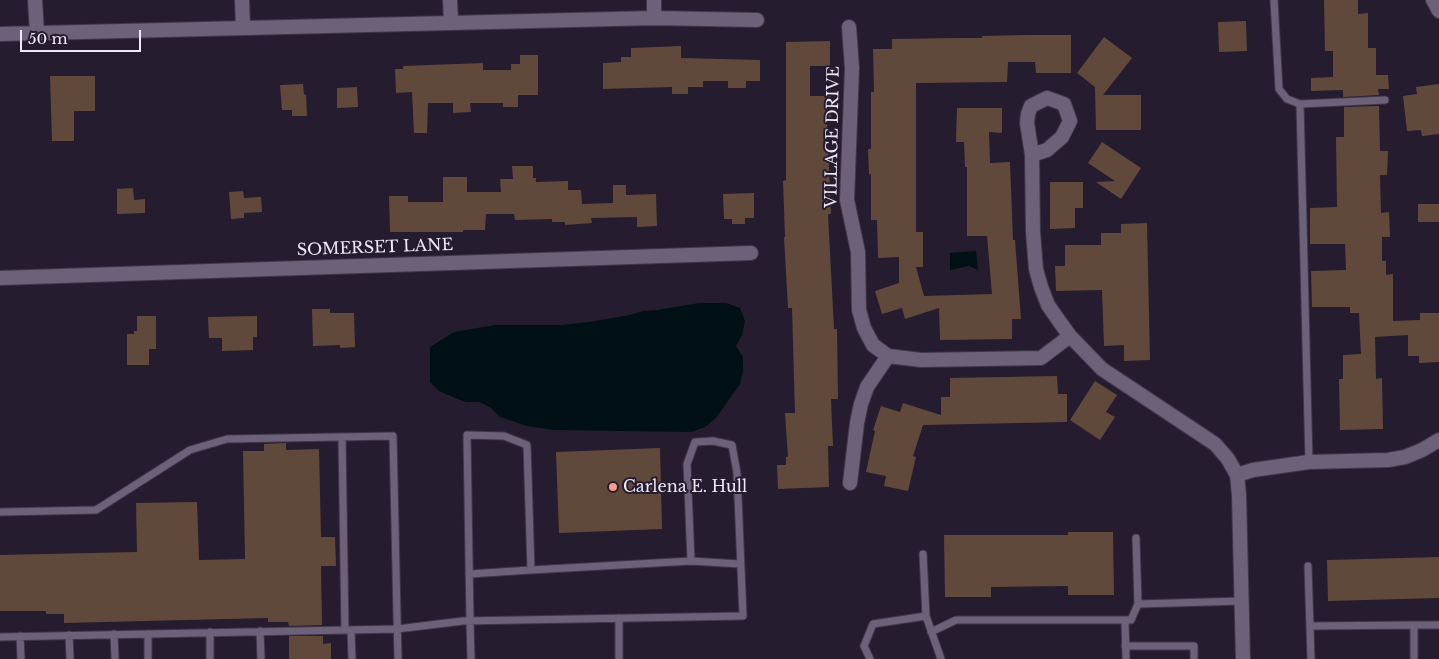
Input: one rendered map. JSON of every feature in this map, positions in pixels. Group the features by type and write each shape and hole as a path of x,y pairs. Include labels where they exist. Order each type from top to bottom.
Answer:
{"street":[{"path":"35,0 36,33"},
{"path":"242,0 243,28"},
{"path":"450,0 451,22"},
{"path":"654,0 654,18"},
{"path":"1433,0 1439,11"},
{"path":"0,34 654,18 757,20"},
{"name":"VILLAGE DRIVE","path":"849,28 852,68 847,200 858,252 859,310 864,328 873,345 888,356"},
{"path":"1032,155 1033,232 1036,269 1048,304 1070,336 1102,368 1214,444 1228,459 1237,474 1240,495 1243,659"},
{"name":"SOMERSET LANE","path":"0,278 751,253"},
{"path":"850,483 861,404 867,387 888,356 922,360 1042,358 1070,336"},
{"path":"1237,474 1309,462 1388,460 1405,457 1439,440"}],"lane":[{"path":"1274,0 1278,89 1287,99 1300,104 1385,100"},
{"path":"1300,104 1309,462"},
{"path":"471,659 466,435 504,436 527,445 531,570"},
{"path":"0,512 96,510 190,450 227,439 393,436 398,659"},
{"path":"342,437 348,630 352,659"},
{"path":"0,637 397,629 470,621 743,616 737,473 732,445 695,442 687,464 691,561"},
{"path":"931,632 956,620 1131,620 1138,604 1136,538"},
{"path":"923,554 926,616 941,659"},
{"path":"469,574 691,561 740,564"},
{"path":"1308,566 1311,659"},
{"path":"1138,604 1242,601"},
{"path":"870,659 864,646 872,624 926,616"},
{"path":"619,618 619,659"},
{"path":"1125,620 1126,659"},
{"path":"1310,626 1439,625"},
{"path":"1414,626 1414,659"},
{"path":"260,631 261,659"},
{"path":"210,632 210,659"},
{"path":"114,634 115,659"},
{"path":"148,634 148,659"},
{"path":"69,635 70,659"},
{"path":"20,636 21,659"},
{"path":"1125,646 1194,646 1194,659"}],"shaded area":[{"path":"976,251 978,270 969,266 950,270 950,253"},
{"path":"699,303 726,303 740,308 745,321 742,335 736,346 743,357 743,371 740,384 716,418 705,427 691,432 554,430 527,426 500,417 491,408 480,402 466,402 439,391 430,382 430,347 454,332 495,325 562,325 589,322 643,311"}],"building":[{"path":"1324,0 1358,0 1358,14 1368,13 1368,48 1376,48 1376,75 1388,75 1389,89 1378,89 1379,95 1343,97 1343,90 1311,91 1311,78 1333,77 1333,51 1325,51"},
{"path":"1246,21 1247,51 1219,52 1218,22"},
{"path":"1071,35 1071,73 1036,73 1035,62 1008,62 1007,82 916,83 916,232 923,232 923,267 916,267 924,296 992,294 987,236 967,236 967,167 965,167 964,142 956,142 957,108 1002,108 1002,133 989,132 990,163 1010,162 1013,240 1015,240 1021,319 1012,319 1012,339 940,340 939,308 905,319 902,308 882,314 875,291 899,283 899,257 878,258 877,220 871,220 871,174 869,174 868,149 871,149 871,92 874,92 873,49 892,49 892,39 982,38 982,36"},
{"path":"1104,37 1132,58 1103,95 1141,95 1141,130 1096,130 1095,87 1077,73"},
{"path":"830,41 830,66 810,66 810,96 831,96 831,122 827,122 831,214 828,214 834,329 837,329 838,399 831,399 833,446 828,446 829,487 778,489 777,465 786,465 786,457 788,457 785,413 795,413 792,308 788,308 784,237 783,181 786,180 786,42"},
{"path":"681,46 681,58 760,60 760,81 746,81 746,88 728,88 728,81 703,81 703,87 688,87 688,94 672,94 672,87 603,89 603,63 621,62 621,57 631,57 631,48"},
{"path":"520,55 538,55 538,95 518,95 518,107 503,107 503,103 470,103 471,112 453,113 453,103 428,103 427,133 414,133 412,92 396,93 395,69 403,69 403,66 483,63 483,70 511,70 511,64 520,64"},
{"path":"50,76 95,76 95,111 74,111 74,141 52,141"},
{"path":"303,84 304,95 306,94 307,116 292,116 292,110 282,110 280,85"},
{"path":"1439,84 1439,134 1422,136 1421,130 1407,131 1403,96 1417,94 1416,87"},
{"path":"357,87 358,107 337,108 337,88"},
{"path":"1379,106 1380,151 1388,151 1387,175 1380,175 1381,213 1389,212 1390,237 1382,237 1382,261 1386,261 1386,275 1393,274 1393,321 1420,320 1420,313 1439,313 1439,362 1419,363 1419,356 1408,356 1408,335 1375,337 1376,379 1382,378 1383,429 1340,430 1339,379 1343,379 1343,355 1361,354 1359,313 1350,313 1350,307 1312,307 1311,271 1346,270 1345,244 1310,244 1310,208 1337,207 1336,137 1344,137 1344,107"},
{"path":"1102,142 1141,168 1121,199 1096,182 1115,181 1088,163"},
{"path":"512,166 533,166 533,178 536,178 536,182 568,181 568,190 581,190 582,204 613,203 613,185 626,185 626,195 656,194 657,226 637,227 637,217 591,218 592,223 565,225 565,222 552,222 552,219 515,220 514,214 486,214 485,230 463,230 463,232 390,232 389,196 408,196 408,202 443,202 443,177 467,177 467,192 501,192 500,179 513,179"},
{"path":"1050,182 1083,182 1083,208 1075,208 1075,228 1050,229"},
{"path":"133,188 134,200 145,199 145,213 117,214 117,189"},
{"path":"243,191 244,198 261,197 262,212 244,213 244,218 231,219 229,192"},
{"path":"754,193 754,218 745,218 745,224 732,224 732,219 724,219 723,194"},
{"path":"1418,204 1439,204 1439,222 1418,222"},
{"path":"1147,223 1150,360 1124,361 1124,345 1104,346 1102,290 1056,291 1055,266 1065,266 1065,245 1101,245 1101,233 1121,233 1121,224"},
{"path":"312,309 330,309 330,313 354,313 355,347 340,348 340,345 313,346"},
{"path":"137,316 156,316 156,349 149,349 149,365 127,365 127,334 134,334 134,331 137,331"},
{"path":"257,316 257,337 253,337 253,350 222,351 222,338 209,338 208,317"},
{"path":"1057,376 1058,394 1067,394 1067,422 923,425 913,456 916,457 908,491 884,486 886,476 866,472 875,431 873,430 881,406 900,412 903,403 941,415 941,397 950,397 950,378"},
{"path":"1095,381 1117,395 1106,412 1115,417 1100,440 1070,420"},
{"path":"286,443 286,450 319,449 321,537 335,537 336,566 321,566 322,625 289,626 288,622 268,622 268,618 64,623 64,614 46,614 46,611 0,611 0,555 137,552 136,503 197,502 199,560 245,559 243,451 264,451 264,444"},
{"path":"660,448 662,529 559,533 556,452"},
{"path":"1068,532 1113,532 1114,595 1068,595 1068,586 991,587 991,597 945,597 944,535 1068,535"},
{"path":"1439,557 1439,598 1328,601 1327,560"},
{"path":"289,636 323,636 323,644 331,643 331,659 289,659"}],"place":[{"name":"Carlena E. Hull","path":"613,487"}]}
